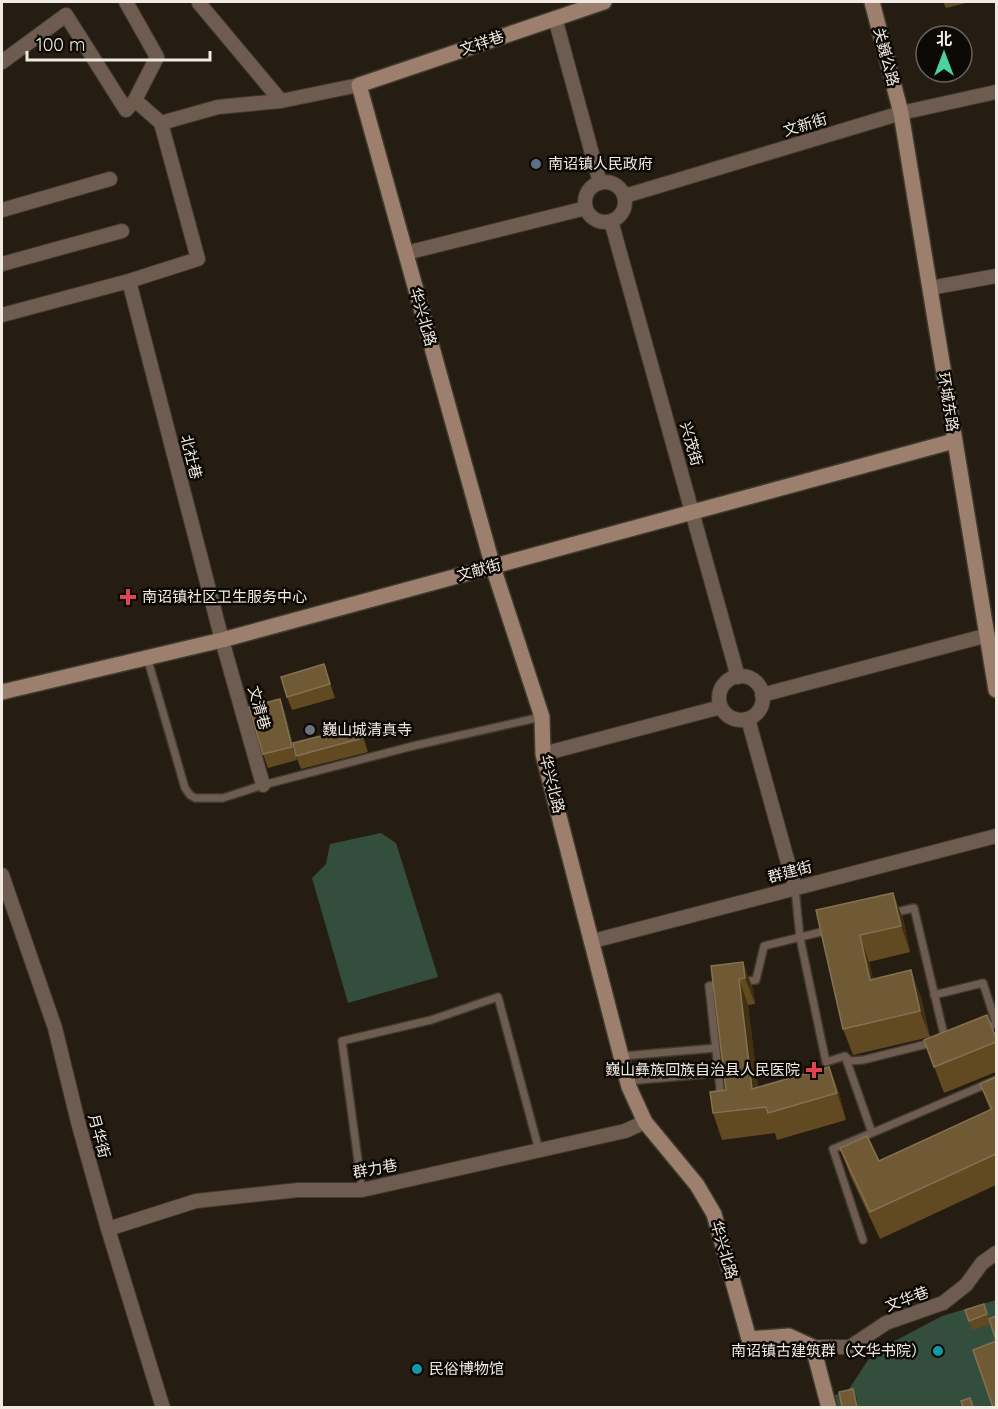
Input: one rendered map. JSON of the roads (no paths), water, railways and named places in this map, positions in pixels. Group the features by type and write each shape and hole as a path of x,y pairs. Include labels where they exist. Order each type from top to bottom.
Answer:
{"street":[{"path":"2,62 66,15 126,110 135,100 157,57 126,2"},
{"name":"文祥巷","path":"359,85 604,2"},
{"name":"关巍公路","path":"872,2 901,113"},
{"path":"199,3 281,101"},
{"path":"555,18 600,183"},
{"path":"161,123 218,107 281,101 359,85"},
{"name":"华兴北路","path":"359,85 493,567 542,717 543,754 628,1081 645,1122 697,1185 714,1214 749,1339 789,1336 813,1347"},
{"name":"文新街","path":"625,196 901,113 996,92"},
{"path":"2,315 198,260 161,123 135,100"},
{"name":"环城东路","path":"901,113 996,690"},
{"path":"2,210 110,179"},
{"path":"606,182 618,186 625,196 624,208 617,218 611,221 599,221 589,213 586,207 586,195 600,183 606,182"},
{"path":"406,253 586,207"},
{"name":"兴茂街","path":"611,221 738,676"},
{"path":"2,264 122,231"},
{"path":"930,288 996,276"},
{"name":"北社巷","path":"129,281 222,640"},
{"name":"文献街","path":"2,692 222,640 954,441"},
{"path":"762,695 988,635"},
{"name":"文清巷","path":"222,640 263,786"},
{"path":"738,676 757,683 762,695 761,707 748,719 735,719 724,712 719,694 722,687 738,676"},
{"path":"543,754 721,707"},
{"path":"748,719 795,888"},
{"name":"群建街","path":"593,941 996,836"},
{"name":"月华街","path":"2,875 55,1028 108,1230 163,1407"},
{"name":"群力巷","path":"108,1230 196,1201 298,1191 362,1190 625,1131 645,1122"},
{"name":"文华巷","path":"813,1347 850,1347 886,1323 943,1303 966,1285 982,1263 996,1253"},
{"path":"813,1347 829,1407"}],"lane":[{"path":"147,657 185,788 195,798 223,798 413,746 542,717"},
{"path":"795,888 800,938 826,1062 845,1056"},
{"path":"880,917 914,908 945,1039"},
{"path":"722,1106 709,986 756,980 764,946 834,929"},
{"path":"934,995 983,982 996,1024 976,1030"},
{"path":"362,1190 342,1041 431,1020 498,997 539,1150"},
{"path":"845,1056 850,1061 863,1060 955,1036"},
{"path":"622,1056 716,1048"},
{"path":"845,1056 872,1133"},
{"path":"628,1081 718,1073"},
{"path":"863,1240 833,1149 996,1080"}],"place":[{"name":"南诏镇人民政府","path":"536,164"},
{"name":"南诏镇社区卫生服务中心","path":"128,597"},
{"name":"巍山城清真寺","path":"310,730"},
{"name":"巍山彝族回族自治县人民医院","path":"814,1070"},
{"name":"南诏镇古建筑群（文华书院）","path":"938,1351"},
{"name":"民俗博物馆","path":"417,1369"}]}
